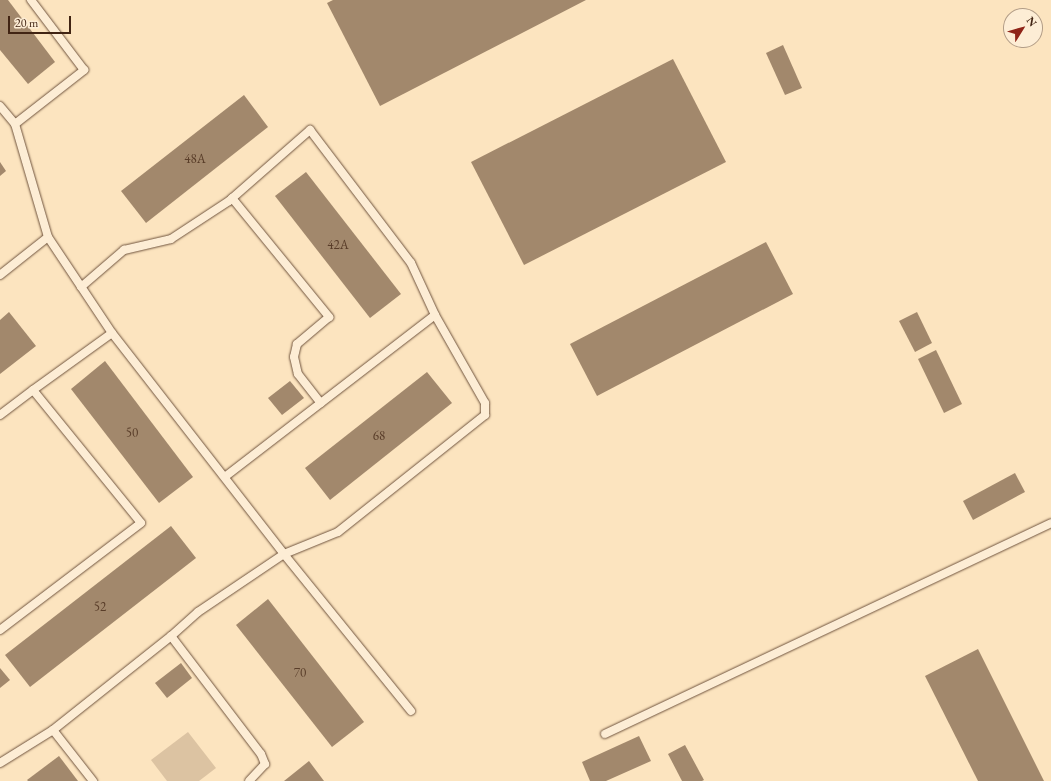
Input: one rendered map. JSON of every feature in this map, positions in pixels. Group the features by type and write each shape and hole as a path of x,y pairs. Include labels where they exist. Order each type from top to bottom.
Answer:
{"lane":[{"path":"15,124 84,70 31,0"},
{"path":"0,106 15,124 48,237 112,333 226,476 284,554 411,711"},
{"path":"0,763 53,730 170,636 284,554 338,532 485,415 486,403 435,315 411,263 310,130 232,198 172,238 124,250 82,287"},
{"path":"232,198 328,317 297,344 294,357 298,374 321,403"},
{"path":"0,275 48,237"},
{"path":"226,476 435,315"},
{"path":"0,415 112,333"},
{"path":"0,630 141,523 33,390"},
{"path":"606,734 1051,523"},
{"path":"170,636 261,754 265,764 249,781"},
{"path":"53,730 93,781"}],"shaded area":[{"path":"188,732 216,768 199,781 167,781 151,760"}],"building":[{"path":"0,0 8,0 55,62 28,84 0,50"},
{"path":"333,0 586,0 380,106 327,3"},
{"path":"783,45 802,88 785,95 766,53"},
{"path":"673,59 726,162 524,265 471,162"},
{"path":"244,95 268,127 146,223 121,191"},
{"path":"0,162 6,171 0,176"},
{"path":"306,172 401,294 370,318 275,196"},
{"path":"766,242 793,294 597,396 570,344"},
{"path":"9,312 36,346 0,374 0,320"},
{"path":"917,312 932,343 915,352 899,321"},
{"path":"936,350 962,404 944,413 918,359"},
{"path":"105,361 193,477 159,503 71,389"},
{"path":"427,372 452,403 330,500 305,468"},
{"path":"290,381 304,398 282,415 268,398"},
{"path":"1015,473 1025,492 973,520 963,501"},
{"path":"171,526 196,558 30,687 5,655"},
{"path":"268,599 364,722 332,747 236,625"},
{"path":"978,649 1044,781 978,781 925,676"},
{"path":"181,663 192,678 167,698 155,683"},
{"path":"0,668 10,680 0,688"},
{"path":"639,736 651,761 606,781 590,781 582,762"},
{"path":"685,745 704,780 682,781 668,754"},
{"path":"59,756 78,781 27,780"},
{"path":"309,761 324,781 284,781"}]}
